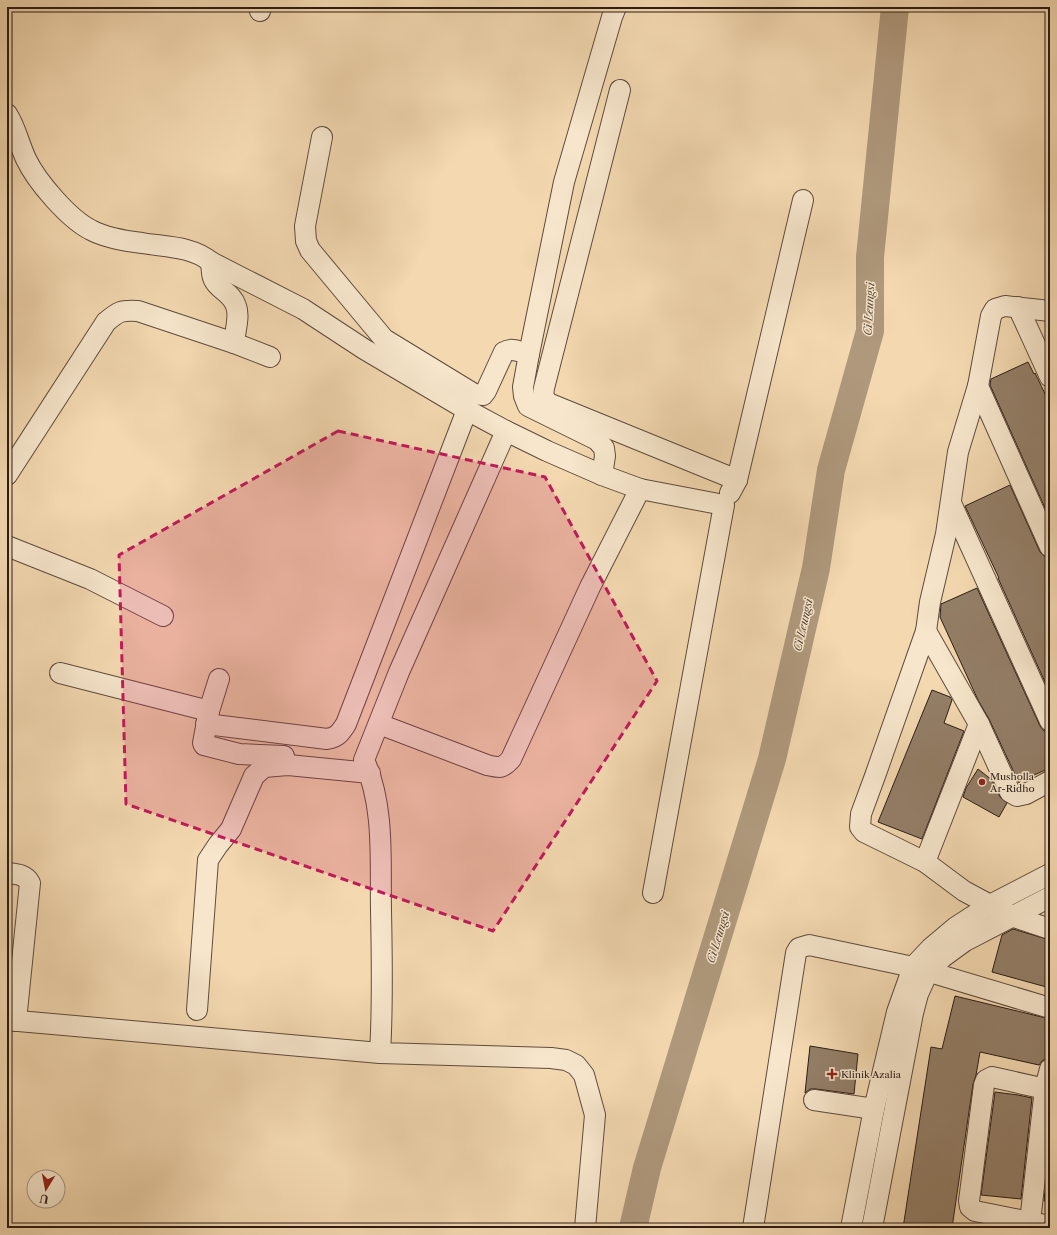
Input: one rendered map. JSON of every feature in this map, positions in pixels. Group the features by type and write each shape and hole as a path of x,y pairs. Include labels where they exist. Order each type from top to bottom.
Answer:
{"street":[{"path":"602,475 605,456 604,448 597,440 528,406 524,396 524,387 528,354 564,182 612,16 616,7"},
{"path":"620,90 543,396 548,403 737,480"},
{"path":"7,114 12,122 26,159 39,179 50,194 62,206 91,230 120,239 176,248 203,255 211,262 304,309 364,349 506,432 602,475 640,489 724,505"},
{"path":"322,137 305,226 306,241 310,250 384,339 478,395 483,395 486,392 504,352 513,350 528,354"},
{"path":"564,182 595,188"},
{"path":"653,893 724,505 737,480 803,200"},
{"path":"211,262 212,276 215,282 228,293 236,304 237,312 234,343"},
{"path":"1050,311 1018,307 1000,307 995,309 991,316 978,386 958,452 941,559 930,602 926,631 876,776 860,814 859,821 860,827 864,832 925,862 964,891 1014,917 1050,929"},
{"path":"1018,307 1050,377"},
{"path":"7,475 106,322 114,315 124,310 138,311 234,343 270,357"},
{"path":"978,386 1050,547"},
{"path":"60,673 208,718 327,738 335,737 340,734 346,724 467,410"},
{"path":"380,1053 382,1013 380,829 367,767 379,724 399,672 506,432"},
{"path":"379,724 487,765 498,768 505,766 511,759 590,587 640,489"},
{"path":"951,503 1050,721"},
{"path":"7,546 90,579 163,616"},
{"path":"926,631 979,724 1010,792 1017,796 1026,794 1050,781"},
{"path":"219,679 202,740 204,744 239,754 367,767"},
{"path":"925,862 979,724"},
{"path":"198,1010 208,860 231,829 254,776 264,767 288,765 367,767"},
{"path":"7,873 23,876 30,882 11,1021 380,1053 551,1058 566,1060 576,1064 584,1075 595,1115 585,1228"},
{"path":"851,1228 874,1109 897,1012 932,948 956,927 990,905 1050,874"},
{"path":"921,970 943,957 965,941 1014,917 1050,897"},
{"path":"753,1228 796,953 799,948 809,945 921,970 1050,1008"},
{"path":"872,1228 913,1013 918,994 921,970"},
{"path":"1030,1222 1050,1069"},
{"path":"1048,1089 992,1077 986,1080 969,1201 970,1207 975,1211 1050,1226"},
{"path":"814,1100 874,1109"}],"highlighted area":[{"path":"338,431 545,477 657,681 493,931 126,804 119,555"}],"building":[{"path":"1028,362 1050,404 1050,519 990,385 991,379"},
{"path":"1010,485 1040,552 1044,556 1050,558 1050,693 965,506"},
{"path":"977,588 1040,726 1044,731 1050,732 1050,768 1025,779 1024,775 1019,783 989,719 978,700 940,617 941,604"},
{"path":"932,690 950,697 952,700 944,723 964,731 922,839 878,822"},
{"name":"Musholla Ar-Ridho","path":"978,769 992,780 1000,797 1007,803 999,817 963,797 966,788"},
{"path":"1013,929 1050,940 1050,988 992,972 1002,935"},
{"path":"955,996 1050,1019 1050,1046 1047,1058 1039,1065 980,1052 973,1084 952,1228 903,1228 931,1047 942,1049"},
{"name":"Klinik Azalia","path":"810,1046 858,1054 854,1094 816,1089 810,1089 805,1093"},
{"path":"995,1092 1032,1098 1021,1199 981,1195"},
{"path":"1048,1164 1050,1164 1050,1202 1044,1201"}],"waterway":[{"name":"Ci Leungsi","path":"633,1228 647,1168 772,759 816,568 831,470 870,331 870,257 895,7"}],"place":[{"name":"Musholla Ar-Ridho","path":"982,782"},
{"name":"Klinik Azalia","path":"832,1074"}]}
